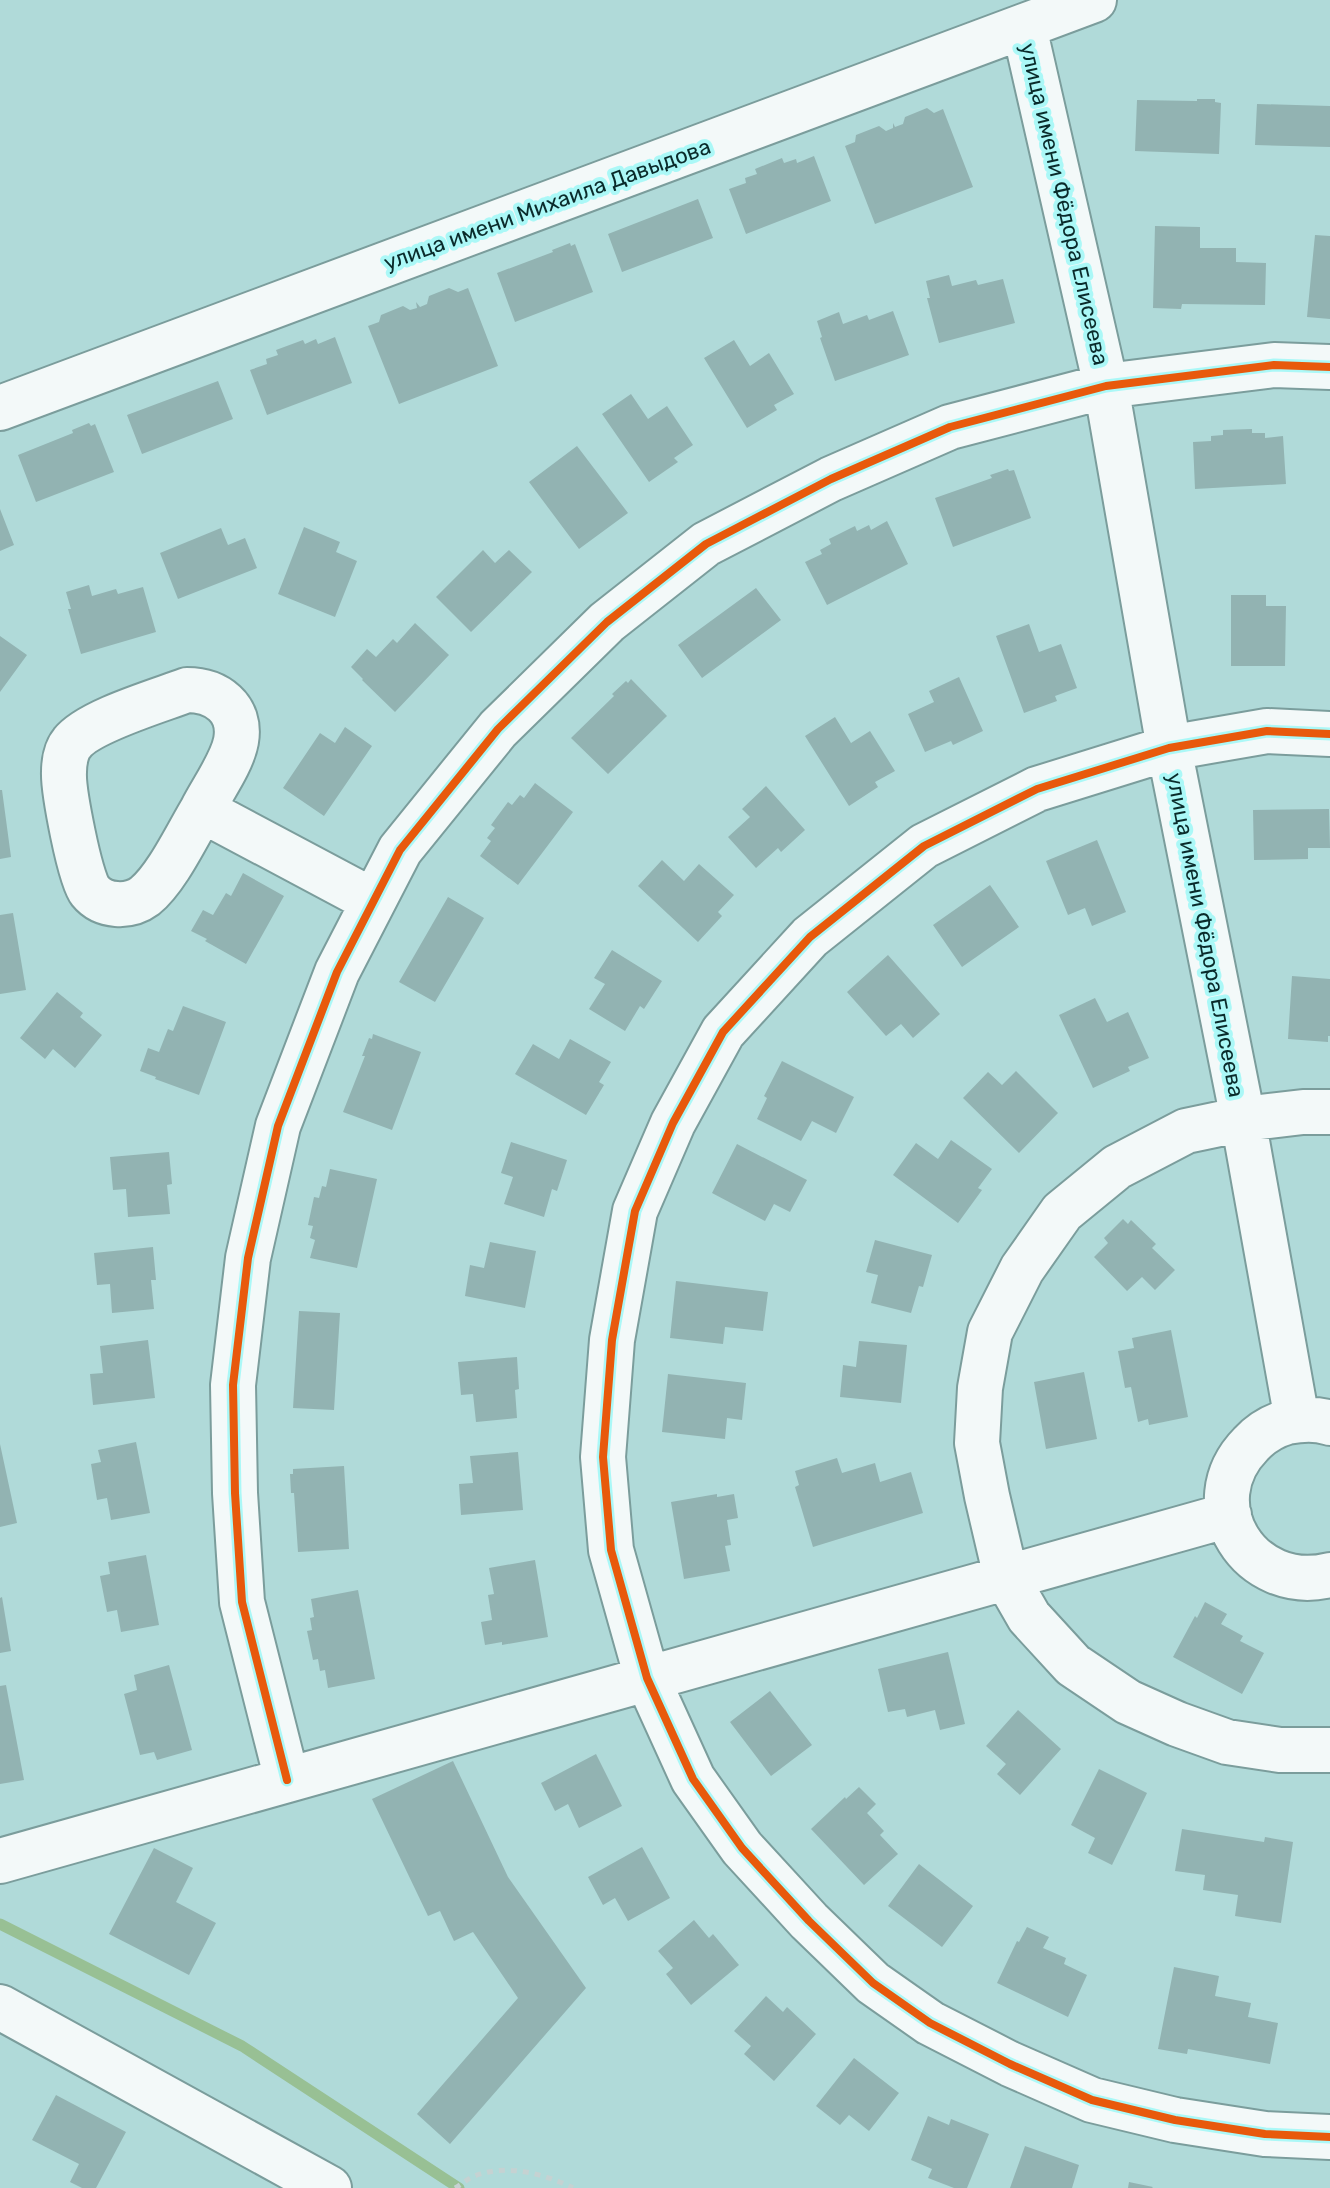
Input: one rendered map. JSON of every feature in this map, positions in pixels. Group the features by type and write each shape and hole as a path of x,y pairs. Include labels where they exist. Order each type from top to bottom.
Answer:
{"street":[{"name":"улица имени Михаила Давыдова","path":"0,408 1094,0"},
{"name":"улица имени Фёдора Елисеева","path":"1024,27 1106,386 1169,748 1243,1119 1313,1422"},
{"path":"287,1780 242,1602 235,1493 233,1385 248,1258 278,1126 337,972 400,850 498,729 607,622 706,544 831,479 950,427 1106,386 1274,365 1330,367"},
{"path":"187,690 201,690 217,696 229,708 236,725 236,742 202,810 158,884 142,898 128,904 112,904 98,898 87,888 76,851 64,773 70,745 91,726 187,690"},
{"path":"1330,734 1267,731 1169,748 1037,789 924,846 810,937 723,1032 673,1123 635,1211 612,1340 603,1457 611,1550 647,1678 693,1779 742,1848 809,1921 873,1983 930,2023 1010,2064 1092,2100 1175,2120 1265,2134 1330,2137"},
{"path":"202,810 373,901"},
{"path":"1330,1112 1243,1119 1186,1131 1117,1167 1062,1212 1022,1269 990,1332 980,1388 977,1443 1006,1577 1029,1617 1073,1665 1128,1702 1227,1742 1280,1750 1330,1750"},
{"path":"1313,1422 1277,1425 1258,1436 1242,1453 1231,1473 1227,1495 1229,1515 1237,1539 1251,1557 1270,1570 1292,1577 1329,1579"},
{"path":"0,1861 1229,1515"},
{"path":"0,2007 329,2188"}],"path":[{"path":"455,2188 473,2177 507,2169 552,2177 573,2188"}],"building":[{"path":"1215,99 1215,102 1221,103 1219,154 1135,151 1137,100"},
{"path":"1257,104 1330,106 1330,147 1255,145"},
{"path":"927,108 934,113 943,109 973,187 875,224 845,146 855,142 856,135 879,126 886,131 893,128 893,123 895,127 903,124 905,117"},
{"path":"814,156 831,201 746,234 729,189 746,183 745,178 757,174 755,169 782,158 784,163 796,159 797,163"},
{"path":"698,199 713,238 622,272 608,234"},
{"path":"1155,226 1200,227 1200,248 1236,248 1236,262 1266,263 1265,305 1182,304 1181,309 1153,308"},
{"path":"1315,235 1330,236 1330,319 1307,317"},
{"path":"570,243 571,246 575,244 593,292 515,322 497,273"},
{"path":"949,275 952,286 976,280 978,285 1003,279 1015,323 939,343 927,298 930,298 926,281"},
{"path":"449,288 458,292 468,288 498,366 399,404 368,326 379,322 381,315 403,306 410,310 417,308 416,302 420,307 427,304 429,296"},
{"path":"893,311 909,355 835,381 817,321 839,312 843,324 867,315 869,320"},
{"path":"335,337 352,383 267,415 250,370 267,364 266,359 278,355 276,350 303,340 305,344 316,339 318,344"},
{"path":"734,340 750,366 769,353 794,394 774,405 777,410 747,428 704,358"},
{"path":"218,381 233,419 142,454 127,415"},
{"path":"631,394 648,419 667,406 693,445 674,458 678,462 649,482 602,414"},
{"path":"89,423 91,426 95,424 114,472 36,502 18,455 73,433 72,430"},
{"path":"1252,429 1252,433 1265,433 1265,438 1283,436 1286,484 1195,489 1193,442 1211,441 1211,436 1223,435 1223,430"},
{"path":"577,446 628,513 579,549 529,482"},
{"path":"1014,470 1031,518 953,547 935,498 992,478 990,475"},
{"path":"0,509 14,545 0,551"},
{"path":"887,521 908,564 827,605 805,562 822,554 820,550 831,544 829,539 855,526 857,531 869,525 871,530"},
{"path":"304,527 340,542 336,552 357,561 335,617 278,594"},
{"path":"221,528 228,545 245,538 257,568 178,599 160,553"},
{"path":"483,550 495,563 509,550 532,572 471,632 436,597"},
{"path":"89,585 92,596 116,589 118,594 143,587 156,632 81,654 66,592"},
{"path":"756,588 781,620 702,678 678,645"},
{"path":"1231,595 1266,595 1266,606 1286,606 1285,666 1231,666"},
{"path":"415,623 449,655 395,712 351,667 367,649 376,657 393,639 397,643"},
{"path":"1029,624 1039,652 1061,644 1077,688 1055,696 1057,701 1024,713 996,636"},
{"path":"0,636 27,655 0,692"},
{"path":"959,677 983,731 953,745 951,741 925,752 908,714 934,702 929,691"},
{"path":"631,679 667,716 608,774 571,738 614,696 612,694"},
{"path":"835,717 851,743 870,731 895,771 875,782 878,787 849,806 805,736"},
{"path":"345,727 372,746 324,816 283,788 320,733 335,743"},
{"path":"535,783 573,812 518,885 480,856 491,841 487,838 495,828 491,825 508,802 512,805 520,795 524,798"},
{"path":"766,786 805,830 781,852 778,848 756,868 728,837 750,817 742,809"},
{"path":"0,790 11,857 0,859"},
{"path":"1329,809 1330,848 1308,848 1308,859 1254,860 1253,810"},
{"path":"1097,840 1126,912 1092,926 1085,908 1068,915 1046,861"},
{"path":"662,860 684,881 699,864 734,895 718,912 722,916 698,942 638,886"},
{"path":"243,873 284,896 246,964 191,931 203,910 213,915 226,893 231,896"},
{"path":"990,885 1019,927 962,967 933,925"},
{"path":"448,897 484,918 435,1002 399,982"},
{"path":"13,913 26,990 0,994 0,915"},
{"path":"612,950 662,981 644,1009 640,1006 625,1031 589,1009 605,984 594,978"},
{"path":"888,955 940,1014 913,1038 901,1024 886,1036 847,992"},
{"path":"1292,976 1330,979 1328,1042 1288,1039"},
{"path":"57,992 83,1013 80,1017 102,1035 75,1068 53,1049 45,1059 20,1038"},
{"path":"1095,998 1107,1022 1128,1012 1149,1058 1128,1067 1130,1071 1093,1088 1059,1015"},
{"path":"183,1006 226,1022 199,1095 140,1071 148,1048 159,1052 168,1029 173,1031"},
{"path":"373,1034 421,1052 392,1130 343,1112"},
{"path":"570,1039 611,1062 599,1082 604,1085 586,1115 515,1074 533,1044 559,1059"},
{"path":"782,1061 854,1097 836,1133 812,1121 801,1141 757,1119 767,1098 764,1096"},
{"path":"1016,1071 1058,1113 1019,1153 963,1098 988,1072 1002,1085"},
{"path":"951,1140 992,1169 978,1188 982,1190 958,1223 893,1175 916,1143 938,1159"},
{"path":"511,1142 567,1160 557,1191 552,1189 544,1217 504,1204 513,1177 501,1173"},
{"path":"737,1144 807,1180 790,1212 774,1204 765,1221 712,1193"},
{"path":"169,1152 172,1184 167,1185 170,1214 128,1217 126,1189 113,1190 110,1157"},
{"path":"330,1169 377,1179 357,1268 310,1258 315,1240 310,1238 313,1226 308,1225 314,1197 319,1198 322,1186 326,1187"},
{"path":"1123,1219 1128,1224 1131,1220 1156,1244 1152,1248 1175,1270 1155,1290 1142,1277 1127,1291 1094,1257 1108,1243 1104,1238"},
{"path":"875,1240 932,1255 923,1287 919,1286 911,1313 871,1303 878,1275 866,1272"},
{"path":"490,1242 536,1251 525,1308 465,1296 470,1265 484,1268"},
{"path":"153,1247 156,1280 151,1280 154,1309 112,1313 110,1284 97,1285 94,1253"},
{"path":"676,1281 768,1292 763,1331 725,1327 723,1344 670,1338"},
{"path":"299,1311 340,1313 334,1410 293,1408"},
{"path":"1171,1330 1188,1417 1149,1425 1148,1419 1138,1422 1131,1387 1125,1388 1118,1351 1134,1348 1132,1338"},
{"path":"148,1340 155,1398 93,1405 90,1374 103,1373 100,1346"},
{"path":"859,1341 907,1345 901,1403 840,1397 843,1365 856,1367"},
{"path":"517,1357 517,1418 476,1422 473,1394 461,1395 458,1362"},
{"path":"1084,1372 1097,1439 1046,1449 1034,1382"},
{"path":"668,1374 746,1383 742,1420 727,1418 725,1439 662,1432"},
{"path":"136,1442 150,1513 111,1520 107,1498 97,1500 91,1464 101,1462 98,1450"},
{"path":"0,1444 17,1523 0,1527"},
{"path":"518,1452 523,1510 461,1515 459,1484 473,1483 470,1456"},
{"path":"837,1458 842,1473 875,1463 880,1482 911,1472 923,1513 813,1547 795,1487 799,1485 795,1471"},
{"path":"344,1466 349,1549 298,1552 290,1474 293,1474 293,1469"},
{"path":"717,1494 717,1497 734,1494 738,1518 727,1520 731,1545 725,1546 730,1571 684,1579 671,1502"},
{"path":"146,1555 159,1625 121,1632 117,1610 107,1612 100,1576 110,1574 108,1562"},
{"path":"535,1560 548,1637 485,1645 481,1622 492,1620 488,1595 494,1594 489,1568"},
{"path":"358,1590 375,1679 328,1688 325,1670 320,1671 318,1659 313,1660 307,1631 312,1630 310,1618 314,1617 311,1599"},
{"path":"0,1598 11,1651 0,1653"},
{"path":"1205,1602 1227,1614 1221,1624 1243,1636 1240,1641 1264,1653 1242,1694 1173,1657"},
{"path":"948,1652 965,1724 940,1730 935,1710 907,1717 905,1709 888,1712 878,1669"},
{"path":"169,1665 192,1750 157,1760 154,1752 140,1755 124,1694 137,1690 134,1675"},
{"path":"6,1685 24,1780 0,1784 0,1686"},
{"path":"770,1691 812,1745 771,1776 730,1722"},
{"path":"1018,1710 1061,1749 1020,1795 997,1774 1006,1764 986,1746"},
{"path":"596,1754 622,1806 579,1828 568,1804 555,1811 541,1783"},
{"path":"453,1761 508,1877 586,1988 450,2144 417,2114 518,1998 473,1932 454,1941 440,1911 428,1916 372,1799"},
{"path":"1099,1769 1147,1793 1112,1865 1088,1853 1095,1838 1071,1825"},
{"path":"859,1787 876,1804 867,1813 884,1831 880,1835 898,1854 864,1885 811,1829"},
{"path":"1182,1829 1264,1842 1265,1837 1293,1842 1281,1923 1235,1916 1238,1895 1203,1890 1205,1875 1175,1871"},
{"path":"642,1847 670,1898 628,1921 615,1898 603,1905 588,1877"},
{"path":"154,1848 193,1868 176,1902 216,1923 189,1975 109,1934"},
{"path":"919,1864 973,1906 942,1947 888,1906"},
{"path":"694,1920 709,1938 713,1934 739,1965 691,2005 666,1974 673,1968 658,1951"},
{"path":"1027,1927 1049,1937 1043,1948 1066,1958 1064,1964 1087,1975 1068,2017 997,1983"},
{"path":"1174,1967 1219,1976 1215,1996 1251,2003 1248,2017 1278,2023 1270,2064 1188,2049 1187,2054 1158,2049"},
{"path":"766,1996 783,2012 787,2007 816,2034 774,2081 744,2054 751,2046 734,2031"},
{"path":"854,2058 899,2093 869,2131 849,2115 840,2125 816,2106"},
{"path":"56,2095 126,2132 96,2188 82,2188 70,2182 79,2164 32,2140"},
{"path":"928,2116 949,2125 951,2119 989,2134 967,2188 954,2188 928,2178 932,2169 911,2160"},
{"path":"1025,2146 1079,2165 1072,2188 1010,2188"},
{"path":"1129,2182 1153,2187 1128,2188"}],"waterway":[{"path":"0,1924 242,2046 459,2188"}],"cycle path":[{"path":"287,1780 242,1602 235,1493 233,1385 248,1258 278,1126 337,972 400,850 498,729 607,622 706,544 831,479 950,427 1106,386 1274,365 1330,367"},
{"path":"1330,734 1267,731 1169,748 1037,789 924,846 810,937 723,1032 673,1123 635,1211 612,1340 603,1457 611,1550 647,1678 693,1779 742,1848 809,1921 873,1983 930,2023 1010,2064 1092,2100 1175,2120 1265,2134 1330,2137"}]}
